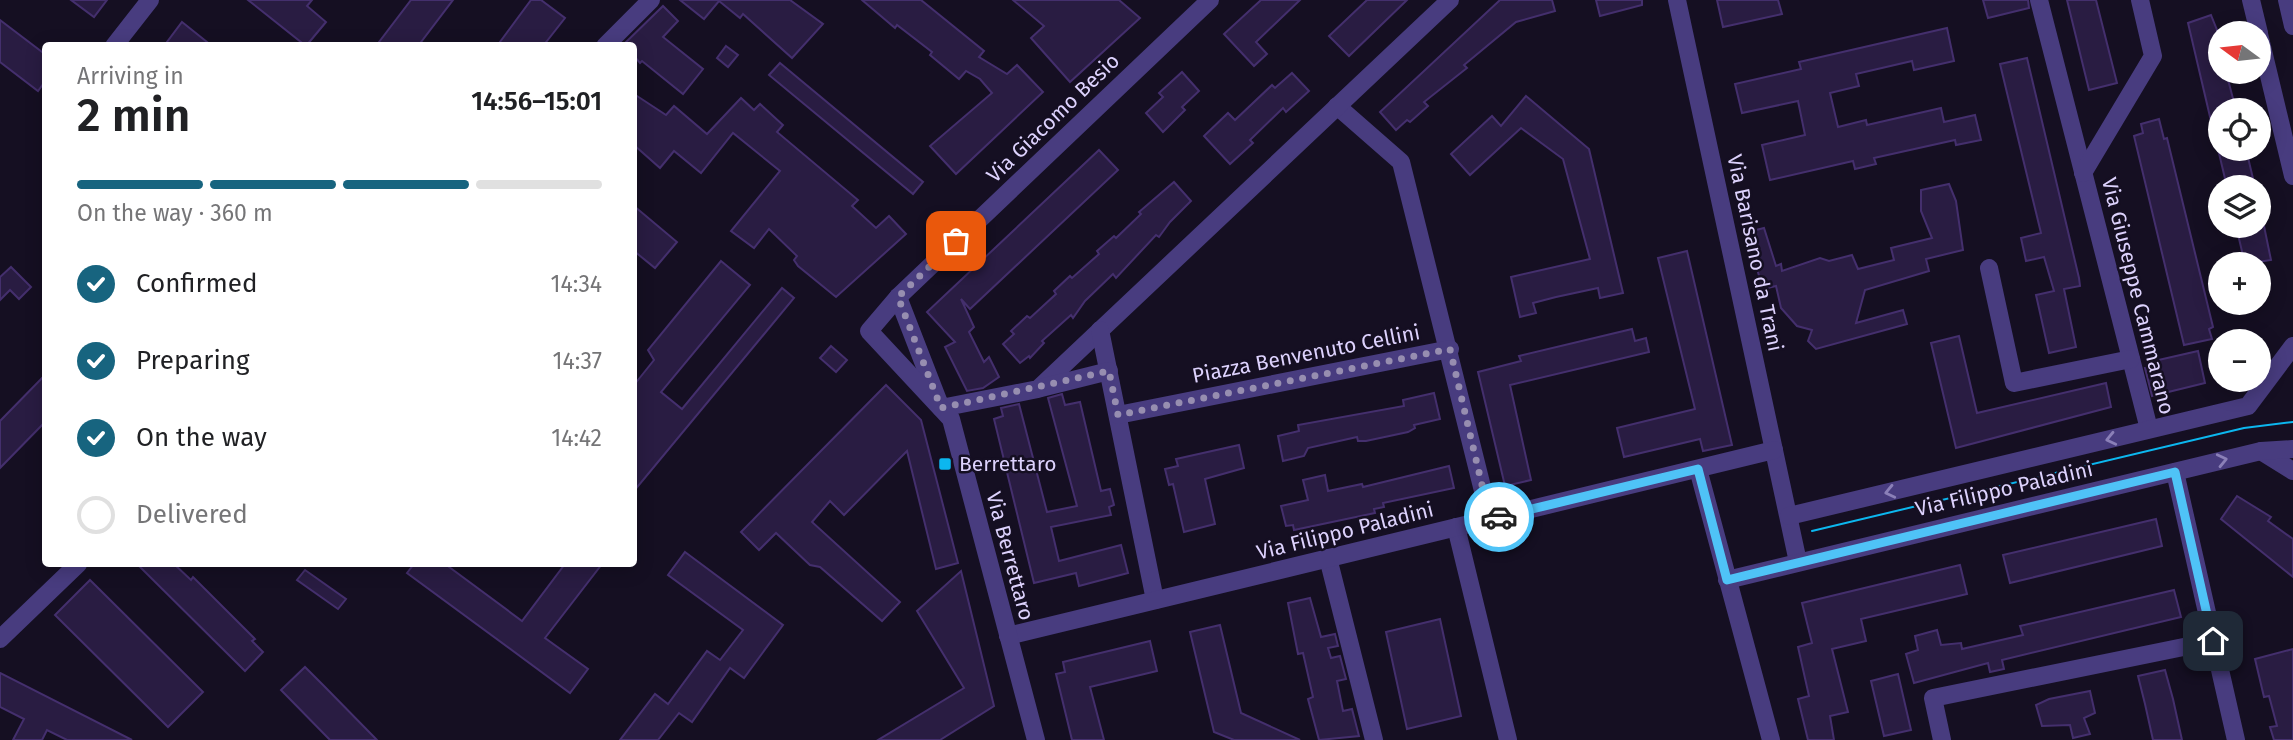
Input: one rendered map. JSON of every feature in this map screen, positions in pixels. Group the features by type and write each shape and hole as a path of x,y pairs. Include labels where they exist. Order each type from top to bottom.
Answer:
{"street":[{"path":"117,42 150,0"},
{"path":"609,42 651,0"},
{"name":"Via Giacomo Besio","path":"869,331 898,297 1210,0"},
{"path":"1038,389 1450,0"},
{"name":"Via Barisano da Trani","path":"1677,0 1798,562"},
{"name":"Via Giuseppe Cammarano","path":"2039,0 2149,429"},
{"name":"Via Giuseppe Cammarano","path":"2083,173 2152,56 2140,0"},
{"path":"2251,0 2256,21"},
{"path":"2287,0 2293,26"},
{"path":"2272,71 2286,111 2293,176"},
{"name":"Piazza Benvenuto Cellini","path":"1118,415 1450,349 1401,162 1338,106"},
{"path":"1989,268 2014,383 2131,359"},
{"path":"898,297 941,408 1038,389 1109,371"},
{"path":"1100,330 1155,600"},
{"name":"Via Berrettaro","path":"869,331 951,419 1036,740"},
{"name":"Via Filippo Paladini","path":"1788,516 2248,406 2293,346"},
{"path":"1450,349 1490,519"},
{"name":"Via Filippo Paladini","path":"1727,580 2261,451 2293,449"},
{"name":"Via Filippo Paladini","path":"1008,636 1774,450"},
{"path":"2261,451 2293,471"},
{"path":"1698,469 1771,740"},
{"path":"2175,472 2236,740"},
{"path":"1456,527 1508,740"},
{"path":"1328,558 1374,740"},
{"path":"0,639 75,567"},
{"path":"1942,740 1933,698 2213,641"}],"building":[{"path":"71,0 107,0 94,17"},
{"path":"248,0 312,0 307,6 326,22 309,42 301,42"},
{"path":"411,0 453,0 421,42 379,42"},
{"path":"531,0 541,0 565,18 546,42 500,42"},
{"path":"680,0 790,0 823,24 792,58 743,14 740,18 719,1 704,19"},
{"path":"862,0 921,0 984,51 979,57 1007,74 1017,65 1043,92 956,174 930,146 992,93 980,79 966,71 959,79 930,55 932,52 897,25 895,28"},
{"path":"1013,0 1119,0 1140,18 1070,82 1031,38 1044,26"},
{"path":"1261,0 1300,0 1256,42 1267,54 1254,66 1224,34"},
{"path":"1367,0 1407,0 1349,56 1329,36"},
{"path":"1500,0 1552,0 1555,11 1516,22 1464,65 1467,68 1424,102 1428,106 1396,130 1380,112"},
{"path":"1596,0 1642,0 1642,5 1600,16"},
{"path":"1717,0 1778,0 1782,14 1723,27"},
{"path":"1983,0 2028,0 2029,8 1988,18"},
{"path":"2067,0 2096,0 2117,83 2089,90"},
{"path":"663,6 678,21 663,37 703,69 683,94 642,61 640,63 637,60 637,42 626,42"},
{"path":"2211,15 2213,21 2208,21 2208,84 2229,84 2233,98 2208,98 2208,108 2188,23"},
{"path":"0,20 42,52 42,86 38,91 0,62"},
{"path":"182,22 207,42 167,42"},
{"path":"1947,28 1954,61 1914,70 1912,61 1856,74 1859,86 1830,93 1838,127 1866,120 1867,125 1941,108 1944,122 1975,115 1981,140 1956,145 1955,140 1874,158 1876,164 1855,169 1853,161 1770,180 1762,145 1805,135 1798,101 1742,113 1735,84 1801,69 1799,62"},
{"path":"726,46 738,55 728,67 717,58"},
{"path":"2027,58 2080,286 2064,289 2076,347 2049,353 2036,295 2054,291 2044,257 2026,261 2021,238 2041,233 2000,64"},
{"path":"780,63 923,182 913,194 769,75"},
{"path":"1182,72 1199,91 1182,107 1185,110 1163,132 1146,113 1163,97 1159,93"},
{"path":"1292,73 1309,91 1286,112 1283,108 1250,140 1253,143 1230,164 1204,136 1228,113 1235,120 1272,85 1275,88"},
{"path":"637,96 666,115 674,106 707,134 741,98 754,110 760,104 783,125 777,132 858,200 852,206 876,228 889,216 906,234 836,297 798,266 794,260 797,256 769,229 754,248 731,231 780,171 733,133 701,173 674,151 660,168 637,148"},
{"path":"1526,96 1589,149 1623,293 1600,298 1598,288 1556,297 1533,303 1536,313 1520,317 1511,277 1590,259 1563,159 1521,128 1470,175 1451,154 1492,116 1501,126"},
{"path":"2159,119 2164,139 2167,138 2213,327 2208,329 2208,340 2184,345 2134,136 2143,133 2141,124"},
{"path":"1099,150 1118,170 970,309 961,299 974,327 969,332 984,362 989,357 999,377 983,388 967,391 945,347 955,342 927,312"},
{"path":"2221,161 2249,161 2252,175 2224,175"},
{"path":"1174,182 1191,201 1159,237 1156,235 1116,278 1113,274 1085,301 1073,318 1071,315 1042,341 1044,343 1030,358 1029,356 1020,363 1003,344 1014,334 1011,331 1027,316 1030,318 1056,294 1054,291 1099,254 1097,251 1114,236 1116,238 1141,214 1139,212"},
{"path":"1949,184 1956,201 1963,250 1926,259 1929,271 1865,290 1856,323 1903,310 1907,324 1816,349 1808,341 1812,330 1797,326 1781,308 1776,286 1763,289 1752,259 1748,232 1764,228 1776,266 1781,264 1782,271 1820,258 1829,261 1852,255 1858,269 1894,260 1891,248 1932,238 1921,211 1921,190"},
{"path":"637,209 677,242 655,268 637,253"},
{"path":"2239,238 2266,238 2269,252 2242,252"},
{"path":"1687,251 1732,445 1703,451 1700,439 1624,457 1617,428 1695,409 1658,258"},
{"path":"721,261 750,285 661,392 682,409 782,288 794,298 637,487 637,381 654,360 648,350"},
{"path":"11,267 31,287 19,299 10,290 0,300 0,277"},
{"path":"1632,329 1635,341 1646,338 1649,352 1510,385 1531,480 1505,486 1478,372 1521,361 1519,356"},
{"path":"1959,336 1977,413 2106,383 2111,407 1956,448 1931,343"},
{"path":"831,346 847,360 836,372 820,358"},
{"path":"2198,351 2205,383 2152,396 2145,368 2155,366 2154,361"},
{"path":"42,378 42,425 0,468 0,421"},
{"path":"886,385 921,420 958,563 936,569 907,451 844,515 830,501 812,522 900,602 882,621 820,567 810,565 776,533 759,550 741,532"},
{"path":"1434,393 1440,419 1414,425 1415,428 1408,432 1366,441 1358,441 1357,437 1308,448 1304,456 1283,461 1278,436 1299,431 1298,425 1404,406 1403,400"},
{"path":"1062,394 1065,405 1080,402 1101,491 1110,489 1114,505 1109,507 1111,515 1051,527 1059,561 1121,545 1128,573 1079,586 1076,573 1034,583 994,419 1003,416 1001,408 1019,404 1047,512 1077,506 1048,398"},
{"path":"1239,445 1244,468 1205,479 1215,524 1184,532 1173,484 1169,485 1165,469 1178,466 1176,459"},
{"path":"1449,466 1454,488 1383,503 1384,507 1374,509 1375,513 1294,530 1293,525 1286,526 1281,506 1308,500 1303,480 1325,475 1328,491 1362,484 1363,487"},
{"path":"2237,496 2271,517 2268,521 2293,539 2293,577 2221,519"},
{"path":"2156,519 2162,546 2010,583 2003,555"},
{"path":"685,552 783,625 744,678 730,668 692,722 679,713 658,740 620,740 655,694 668,704 707,651 720,660 743,630 668,575"},
{"path":"1960,565 1967,594 1861,619 1866,641 1832,649 1848,712 1830,716 1834,740 1808,740 1798,699 1809,696 1798,647 1812,643 1802,603"},
{"path":"140,567 177,567 191,580 193,577 255,639 252,641 263,652 245,671"},
{"path":"412,567 449,567 522,621 563,567 600,567 545,638 588,669 570,693 407,573"},
{"path":"305,570 346,599 338,609 297,580"},
{"path":"961,571 994,706 940,740 878,740 964,688 917,611"},
{"path":"90,580 203,692 168,727 55,615"},
{"path":"2174,590 2181,617 2002,660 2004,669 1990,672 1988,663 1914,683 1906,654 1918,650 1915,636 1937,630 1941,645 1961,643 1962,649 2023,635 2020,626"},
{"path":"1310,598 1321,637 1335,634 1338,646 1328,648 1331,658 1340,656 1346,679 1337,681 1343,711 1352,709 1359,736 1319,740 1308,699 1313,697 1303,653 1298,654 1288,603"},
{"path":"1440,619 1461,716 1407,729 1386,632"},
{"path":"1220,625 1241,713 1300,740 1234,740 1214,732 1190,632"},
{"path":"1150,641 1157,671 1090,687 1104,740 1072,740 1056,674 1065,672 1063,662"},
{"path":"2293,649 2293,740 2274,740 2270,727 2277,726 2269,696 2264,697 2255,659"},
{"path":"305,667 377,740 330,740 281,690"},
{"path":"2165,670 2182,740 2153,740 2138,676"},
{"path":"0,673 132,740 67,740 47,730 42,740 13,740 24,719 0,707"},
{"path":"1898,674 1911,730 1884,736 1871,681"},
{"path":"2090,691 2095,713 2084,718 2090,734 2073,738 2070,725 2042,726 2036,705 2049,699"}],"tram line":[{"path":"1812,531 2244,428 2293,422"}],"way so far":[{"path":"956,241 898,297 941,408 1038,389 1109,371 1118,415 1450,349 1490,519 1499,517"}],"place":[{"name":"Berrettaro","path":"945,464"}],"route":[{"path":"1499,517 1698,469 1727,580 2175,472 2213,641"}]}
